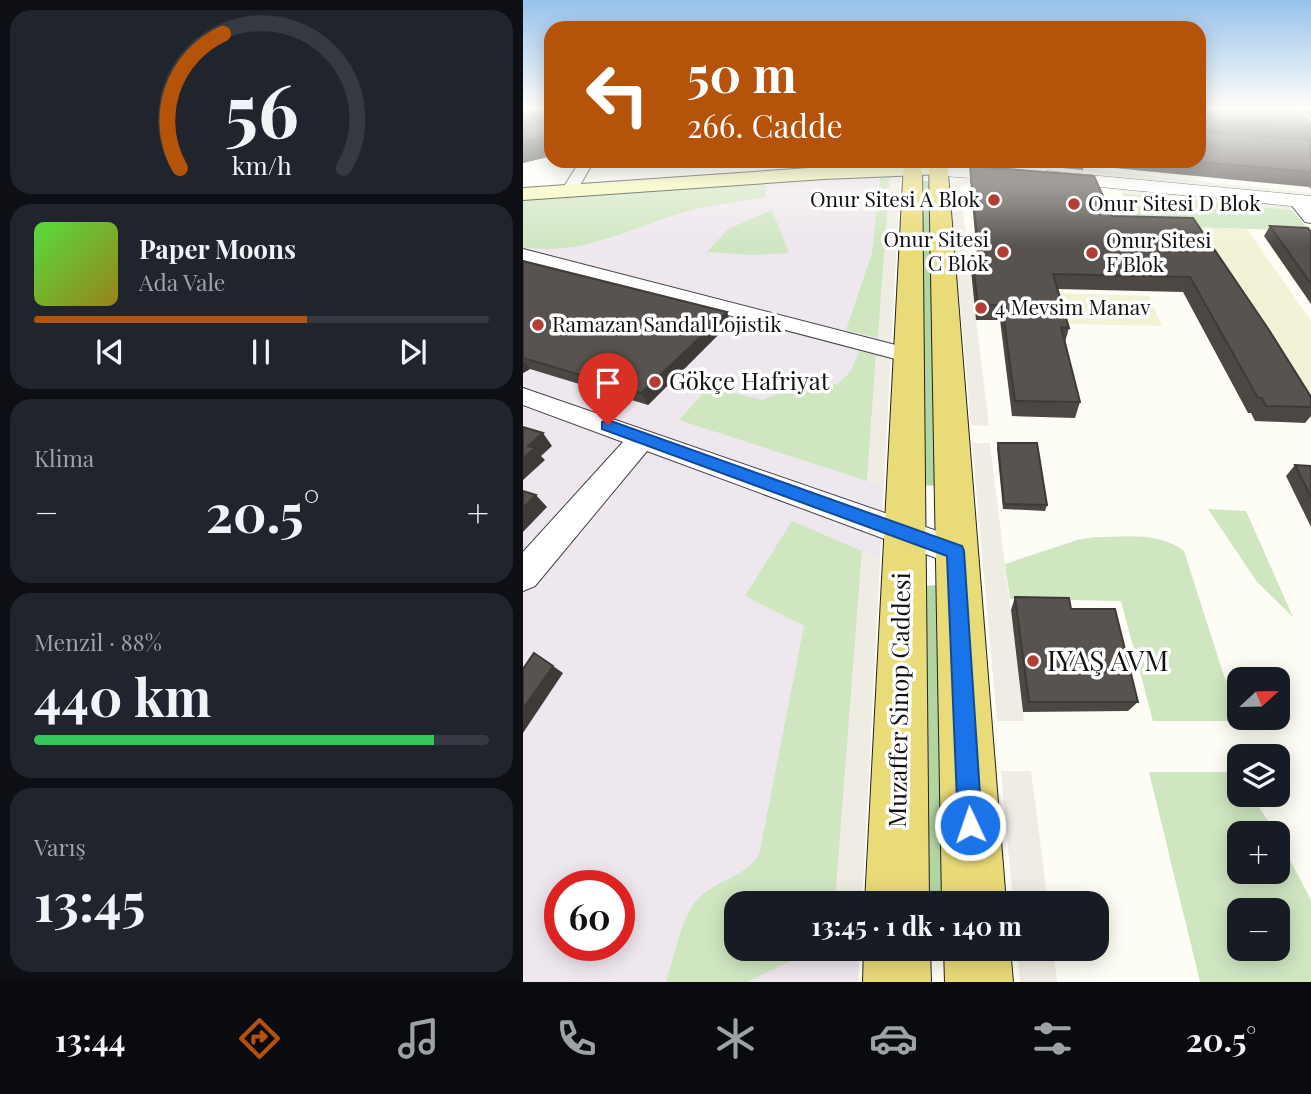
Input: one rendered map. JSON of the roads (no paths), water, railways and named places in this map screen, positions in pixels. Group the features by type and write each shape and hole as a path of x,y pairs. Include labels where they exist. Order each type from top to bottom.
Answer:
{"main road":[{"path":"523,194 572,185 788,168"},
{"path":"523,184 572,185 881,168"},
{"path":"927,168 955,551 973,891"},
{"name":"Muzaffer Sinop Caddesi","path":"897,891 907,355 927,168"},
{"path":"897,961 897,982"},
{"path":"978,961 979,982"}],"street":[{"path":"572,185 583,168"},
{"path":"966,168 1303,201 1311,218"},
{"path":"523,256 650,286 907,355"},
{"path":"523,396 955,551"},
{"path":"523,576 643,438"}],"place":[{"name":"Onur Sitesi A Blok","path":"994,200"},
{"name":"Onur Sitesi D Blok","path":"1074,204"},
{"name":"Onur Sitesi C Blok","path":"1003,252"},
{"name":"Onur Sitesi F Blok","path":"1092,253"},
{"name":"4 Mevsim Manav","path":"981,308"},
{"name":"Ramazan Sandal Lojistik","path":"538,325"},
{"name":"Gökçe Hafriyat","path":"655,382"},
{"name":"IYAŞ AVM","path":"1033,661"}]}
